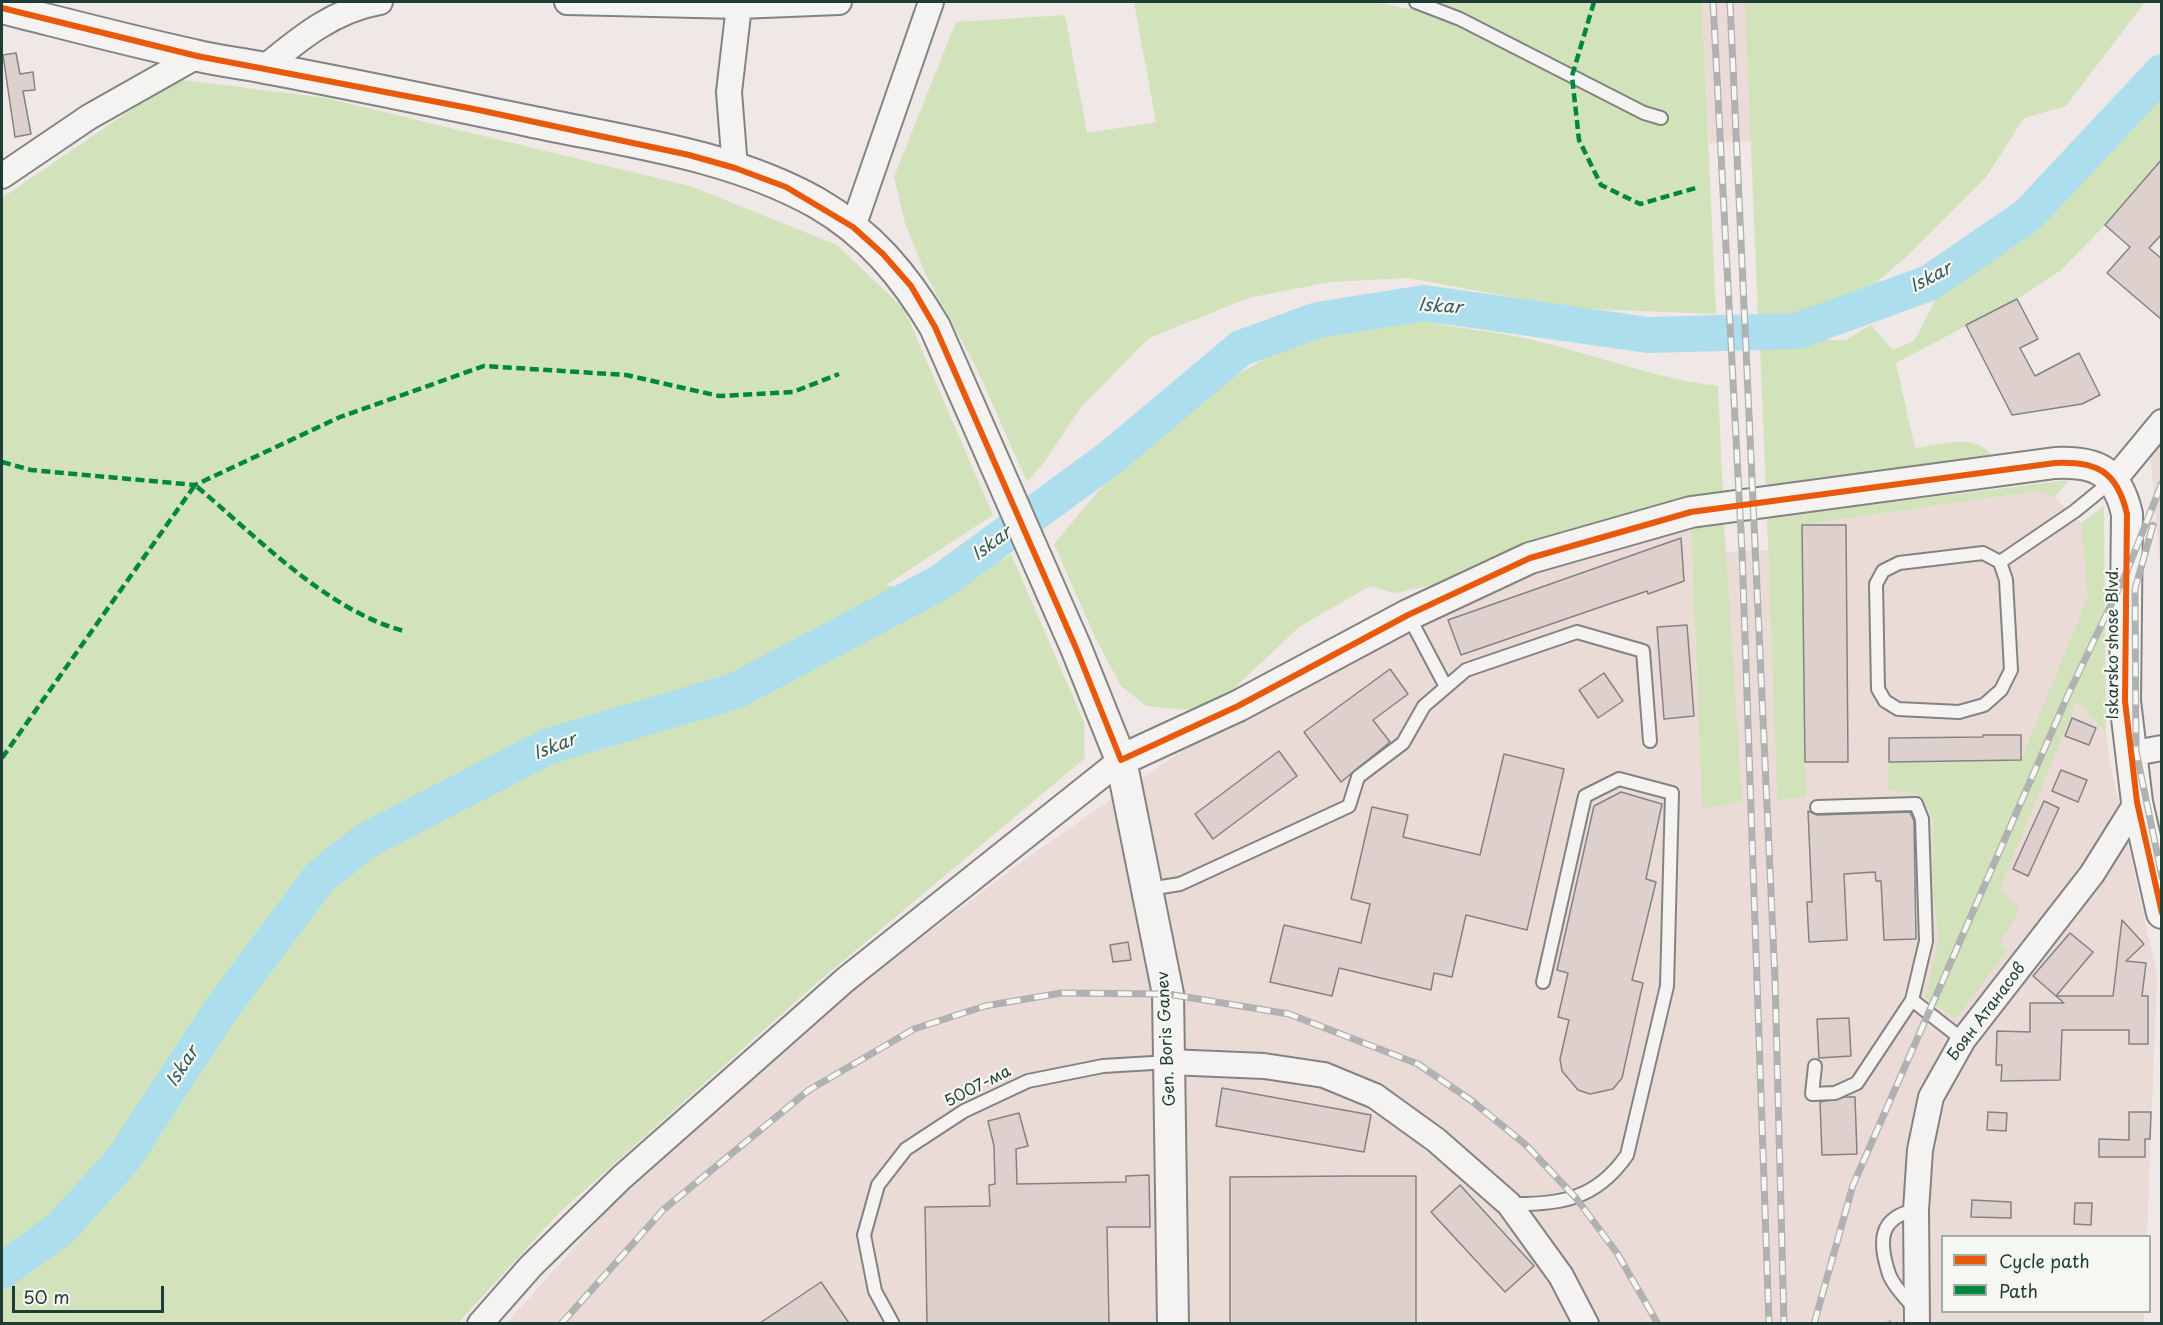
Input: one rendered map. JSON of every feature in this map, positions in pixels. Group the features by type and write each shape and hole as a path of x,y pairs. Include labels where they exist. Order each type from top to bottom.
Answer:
{"street":[{"path":"264,68 307,33 335,15 362,5 381,2"},
{"path":"567,2 739,6 839,2"},
{"path":"853,227 932,2"},
{"path":"735,168 729,92 739,6"},
{"name":"Gen. Boris Ganev","path":"2,8 197,56 531,122 735,168 786,187 853,227 883,254 911,286 935,327 1076,648 1121,760 1149,889 1168,994 1173,1323"},
{"path":"2,177 89,117 197,56"},
{"path":"480,1323 531,1266 621,1178 844,980 1121,760 1238,706 1408,615 1530,558 1691,512 2055,463 2079,462 2099,468 2114,480 2162,422"},
{"name":"Iskarsko shose Blvd.","path":"2114,480 2123,497 2127,514 2125,701 2129,754 2137,802 2162,913"},
{"path":"2129,754 2162,748"},
{"name":"Боян Атанасов","path":"1917,1318 1916,1210 1920,1150 1931,1097 1963,1040 2092,874 2137,802"},
{"path":"1169,1062 1264,1066 1314,1073 1375,1096 1436,1140 1509,1204 1562,1276 1586,1323"}],"lane":[{"path":"1416,2 1460,19 1644,113 1661,118"},
{"path":"2000,562 2075,511 2114,480"},
{"path":"1983,553 2000,562 2006,580 2011,670 2001,690 1984,705 1959,712 1898,709 1885,701 1878,689 1876,596 1876,584 1883,571 1899,563 1983,553"},
{"path":"1408,615 1446,687"},
{"path":"1149,889 1180,884 1349,806 1358,777 1403,743 1424,706 1466,670 1577,632 1644,651 1650,741"},
{"path":"1509,1204 1549,1205 1576,1198 1616,1171 1627,1155 1666,986 1672,793 1619,779 1585,796 1543,982"},
{"path":"1815,1066 1812,1094 1835,1093 1857,1083 1912,1000 1926,941 1922,819 1916,804 1817,807"},
{"path":"1912,1000 1963,1040"},
{"name":"5007-ма","path":"893,1323 875,1291 864,1235 878,1185 906,1149 964,1111 1028,1081 1103,1066 1169,1062"},
{"path":"1916,1210 1892,1217 1882,1237 1889,1275 1917,1318"}],"shaded area":[{"path":"1702,2 1745,2 1751,142 1709,143"},
{"path":"2161,422 2161,576 2149,439"},
{"path":"2038,491 2055,497 2081,523 2109,758 2157,975 2147,1235 1941,1235 1941,1313 2144,1313 2144,1323 506,1324 629,1186 853,989 1031,855 1174,756 1420,618 1536,571 1691,526 1702,807 1741,803 1725,552 1768,550 1777,800 1806,797 1802,525"}],"green space":[{"path":"1134,2 1377,2 1408,9 1436,2 1702,2 1716,314 1570,308 1409,278 1330,282 1248,298 1149,338 1081,407 1045,461 1027,482 977,369 925,273 905,223 894,177 956,22 1065,15 1087,133 1156,122"},
{"path":"1745,2 2145,2 2066,106 2024,118 1986,177 1906,257 1866,292 1829,309 1758,317"},
{"path":"176,79 326,98 690,186 837,245 904,309 993,515 886,585 944,598 1011,554 1084,722 1085,758 812,987 559,1213 458,1323 2,1324 2,198"},
{"path":"2161,93 2161,159 2105,225 2060,271 2017,299 1896,363 1915,448 1956,442 1975,444 1990,454 1981,464 1766,494 1760,345 1778,340 1845,340 1871,325 1893,350 1914,341 1936,299 2022,234"},
{"path":"1420,319 1519,337 1643,371 1718,386 1723,496 1687,501 1534,541 1433,585 1395,593 1370,586 1299,627 1225,697 1187,710 1146,706 1121,686 1096,639 1054,544 1101,488 1214,388 1301,338"},
{"path":"2069,480 2055,497 2038,491 1802,525 1806,797 1777,800 1767,518"},
{"path":"2104,506 2106,732 2077,701 2000,888 2020,908 2000,943 2007,950 1956,1019 1925,998 1939,938 1933,898 1933,819 1921,795 1888,789 1889,762 2021,760 2088,597 2081,523"},
{"path":"1724,523 1742,803 1702,808 1691,526"}],"building":[{"path":"16,53 20,74 33,72 35,90 23,91 31,134 15,137 3,55"},
{"path":"2162,159 2162,234 2149,248 2162,259 2162,320 2107,273 2130,247 2105,225"},
{"path":"2017,299 2038,339 2020,348 2035,376 2079,353 2100,395 2082,404 2012,415 1966,325"},
{"path":"1802,525 1846,525 1848,762 1805,762"},
{"path":"1681,538 1684,581 1648,594 1647,591 1461,655 1448,620"},
{"path":"1687,625 1694,716 1664,719 1657,627"},
{"path":"1390,669 1408,694 1373,720 1390,742 1341,782 1304,732"},
{"path":"1604,673 1623,701 1598,718 1579,690"},
{"path":"2072,718 2096,728 2089,745 2065,736"},
{"path":"1983,735 2021,735 2021,760 1889,762 1889,738 1983,737"},
{"path":"1279,751 1297,776 1213,839 1195,814"},
{"path":"1504,754 1564,769 1527,930 1466,915 1452,977 1434,973 1431,990 1339,968 1332,996 1270,982 1284,925 1361,943 1370,904 1351,899 1372,807 1408,815 1403,837 1480,855"},
{"path":"2061,770 2087,780 2078,802 2052,791"},
{"path":"1621,792 1662,804 1646,879 1656,882 1632,980 1643,983 1622,1078 1613,1089 1590,1094 1578,1090 1562,1071 1560,1059 1569,1020 1558,1017 1568,973 1557,970 1594,806"},
{"path":"2044,801 2059,808 2028,876 2013,869"},
{"path":"1808,811 1817,815 1910,812 1914,821 1916,939 1884,940 1881,881 1876,881 1875,872 1844,874 1847,940 1809,942 1807,902 1812,902"},
{"path":"2122,920 2144,944 2126,961 2146,963 2142,996 2148,996 2148,1044 2129,1044 2129,1030 2062,1030 2060,1080 2001,1081 2002,1065 1996,1065 1997,1031 2030,1032 2030,1003 2064,1003 2056,996 2113,996"},
{"path":"2070,933 2093,952 2056,996 2033,976"},
{"path":"1128,942 1131,960 1113,962 1110,945"},
{"path":"1849,1018 1851,1056 1819,1058 1817,1019"},
{"path":"1222,1088 1371,1115 1364,1152 1216,1126"},
{"path":"1855,1097 1857,1154 1822,1155 1820,1102"},
{"path":"1988,1112 2007,1113 2006,1131 1987,1130"},
{"path":"2129,1112 2151,1112 2150,1139 2145,1139 2145,1157 2099,1157 2099,1139 2129,1140"},
{"path":"1019,1113 1028,1146 1016,1149 1017,1184 1126,1182 1126,1176 1149,1175 1150,1227 1107,1227 1109,1323 927,1323 925,1207 990,1206 989,1185 995,1184 994,1146 988,1121"},
{"path":"1416,1176 1416,1323 1230,1323 1230,1177"},
{"path":"1460,1185 1534,1266 1505,1292 1431,1212"},
{"path":"1972,1200 2011,1202 2011,1218 1971,1217"},
{"path":"2075,1203 2092,1203 2091,1225 2074,1224"},
{"path":"821,1282 849,1323 760,1323"}],"waterway":[{"name":"Iskar","path":"2,1271 61,1228 124,1158 222,1008 320,877 367,840 549,746 735,691 939,583 1110,458 1241,348 1318,320 1424,303 1648,335 1797,331 1929,283 2028,215 2162,72"}],"railway":[{"path":"1713,2 1742,551 1769,1324"},
{"path":"1730,2 1775,979 1784,1324"},
{"path":"1814,1324 1853,1185 2068,695 2127,571 2162,483"},
{"path":"2153,525 2135,589 2136,751 2162,877"},
{"path":"561,1324 663,1210 809,1090 914,1029 985,1006 1061,993 1168,994 1289,1014 1418,1064 1472,1101 1526,1145 1576,1198 1617,1253 1658,1324"}],"marked path":[{"path":"1594,2 1572,76 1579,140 1601,185 1640,204 1699,187"},
{"path":"2,462 31,470 195,485 340,417 484,366 626,375 719,396 793,392 839,374"},
{"path":"2,758 195,485 267,548 320,589 347,607 375,621 404,631"}],"cycle path":[{"path":"2,8 197,56 474,109 689,155 735,168 786,187 853,227 883,254 911,286 935,327 1076,648 1121,760 1238,706 1408,615 1530,558 1691,512 2055,463 2083,464 2094,467 2111,478 2123,499 2127,514 2125,701 2137,802 2162,913"}]}
